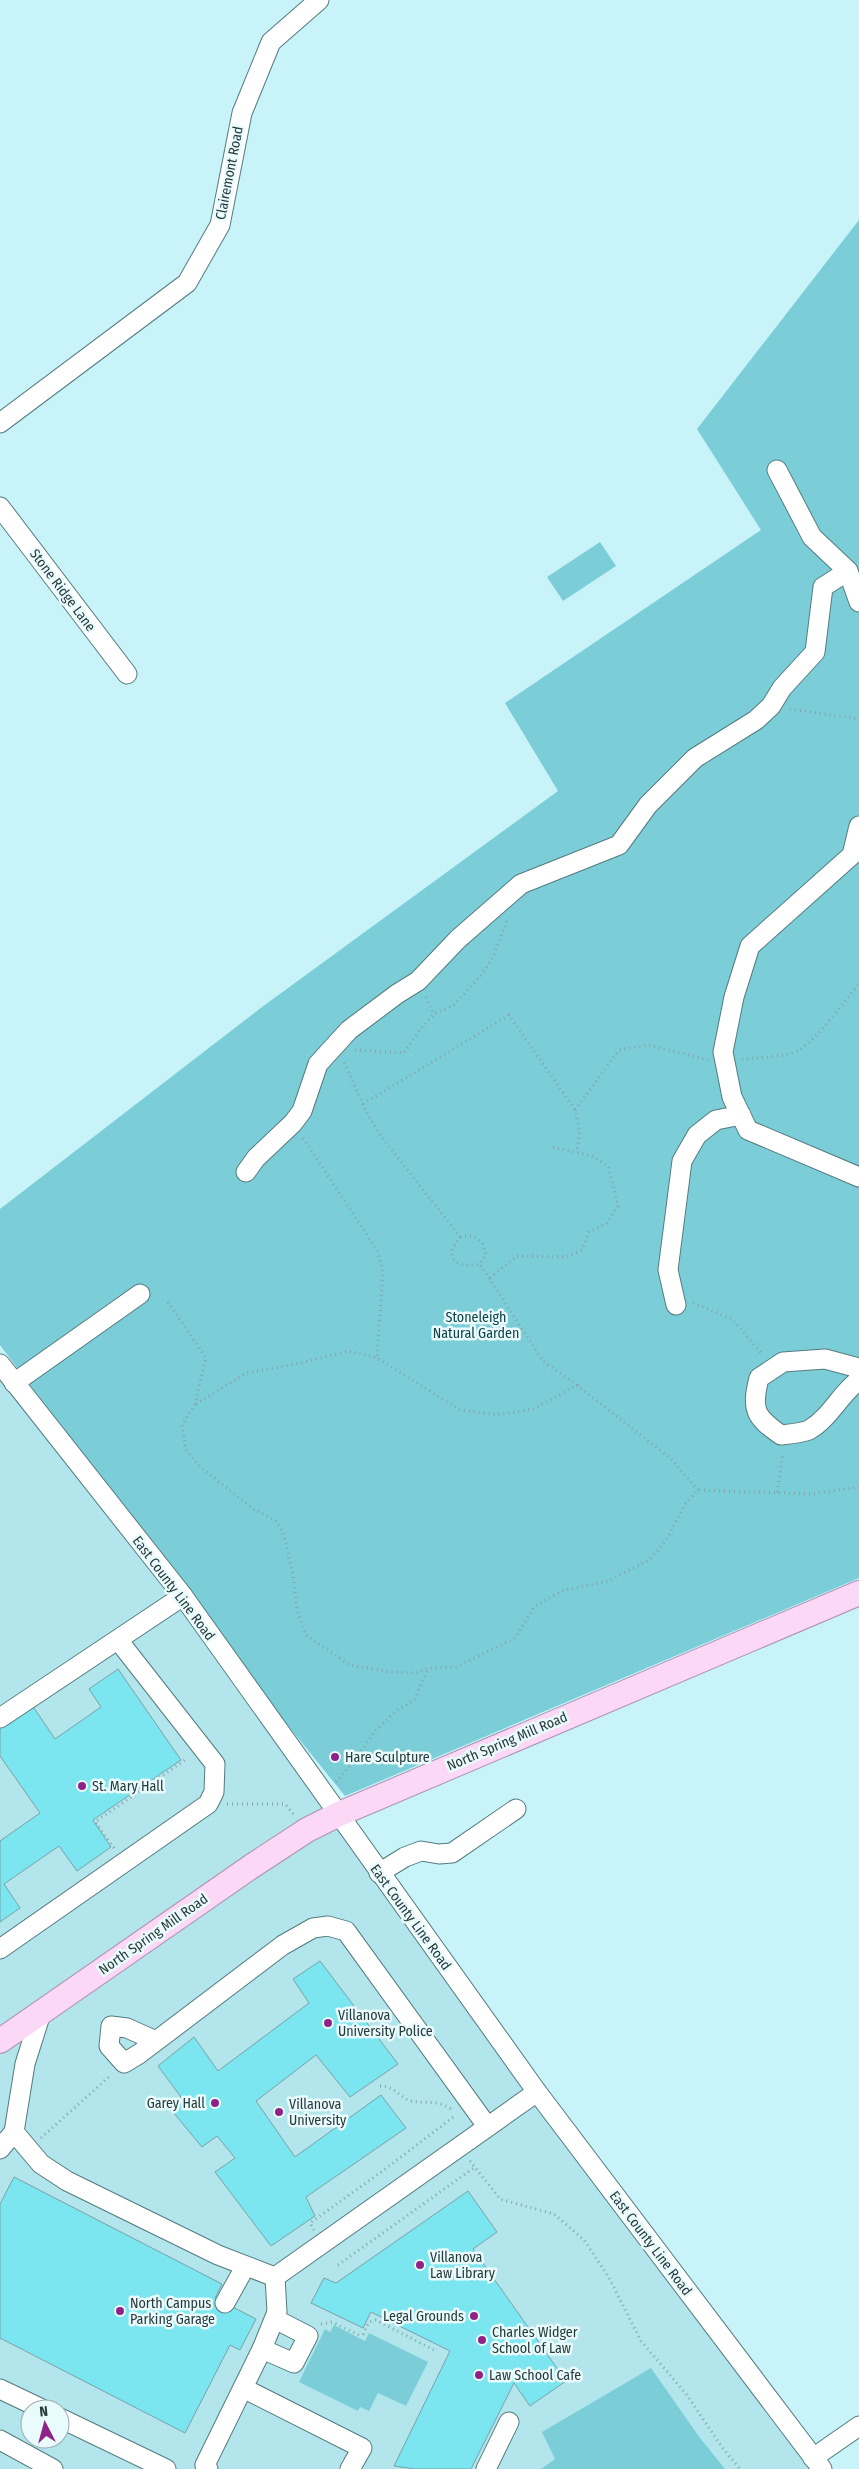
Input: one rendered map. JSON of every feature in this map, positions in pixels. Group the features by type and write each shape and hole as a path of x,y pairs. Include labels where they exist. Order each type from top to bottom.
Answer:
{"main road":[{"name":"North Spring Mill Road","path":"0,2041 42,2010 307,1830 330,1805 859,1593"}],"street":[{"name":"Clairemont Road","path":"0,423 187,283 220,225 242,113 271,42 319,0"},
{"path":"777,470 812,537 848,571 859,602"},
{"name":"Stone Ridge Lane","path":"0,507 126,674"},
{"path":"246,1172 256,1158 293,1123 302,1111 318,1064 339,1049 349,1030 397,994 418,981 458,939 522,884 619,845 648,805 696,758 756,720 771,706 782,688 815,652 823,587 848,571"},
{"path":"859,826 852,856 750,946 734,997 723,1052 732,1098 748,1130 859,1177"},
{"path":"683,1304 668,1270 682,1161 697,1135 716,1120 741,1115"},
{"path":"14,1382 140,1294"},
{"path":"859,1368 825,1359 783,1362 759,1378 754,1400 762,1422 781,1435 808,1430 829,1413 846,1390 859,1380"},
{"name":"East County Line Road","path":"0,1364 183,1596 330,1805 537,2092 818,2463"},
{"path":"0,1718 183,1596"},
{"path":"0,1949 208,1804 214,1792 216,1764 118,1640"},
{"path":"379,1873 405,1857 421,1852 452,1853 516,1809"},
{"path":"156,2041 127,2028 111,2026 109,2046 124,2063 156,2041 283,1945 313,1928 328,1926 346,1930 487,2126"},
{"path":"0,2149 14,2132 25,2064 42,2010"},
{"path":"275,2278 537,2092"},
{"path":"14,2132 41,2164 66,2181 245,2267 275,2278"},
{"path":"225,2303 245,2267"},
{"path":"208,2469 205,2465 275,2319 277,2312 275,2278"},
{"path":"262,2348 294,2363 308,2336 275,2319"},
{"path":"243,2388 362,2448 350,2469"},
{"path":"0,2389 21,2399"},
{"path":"486,2469 509,2422"},
{"path":"70,2423 166,2469"},
{"path":"818,2463 859,2426"},
{"path":"0,2440 53,2469"}],"path":[{"path":"771,706 859,719"},
{"path":"460,1237 380,1135 363,1104 339,1049 404,1053 419,1031 434,1014 453,1006 482,974 493,957 507,920"},
{"path":"363,1104 509,1015 575,1110 580,1131 577,1152"},
{"path":"293,1123 377,1250 383,1272 377,1358"},
{"path":"490,1278 517,1256 566,1257 582,1250 590,1232 607,1223 618,1206 608,1166 592,1156 549,1146"},
{"path":"460,1237 472,1236 482,1242 486,1254 480,1264"},
{"path":"460,1237 452,1250 453,1258 457,1263 466,1266 480,1264"},
{"path":"480,1264 543,1361 577,1385 671,1460 698,1490 812,1494 859,1487"},
{"path":"168,1302 206,1358 195,1404 182,1425 186,1450 198,1465 224,1487 253,1509 275,1520 283,1532 293,1575 297,1611 307,1636 350,1665 390,1672 416,1673 429,1668 456,1667 515,1638 534,1607 562,1591 608,1581 649,1560 666,1542 686,1503 698,1490"},
{"path":"683,1304 704,1306 732,1319 765,1358 770,1370"},
{"path":"195,1404 246,1373 301,1363 348,1351 377,1358 460,1410 478,1413 497,1415 534,1409 577,1385"},
{"path":"777,1492 783,1452 781,1435"},
{"path":"330,1805 355,1760 375,1731 397,1710 414,1700 429,1668"},
{"path":"124,1862 95,1822 202,1748"},
{"path":"208,1804 285,1804 307,1830"},
{"path":"29,2149 124,2063"},
{"path":"309,2237 315,2232 310,2223 457,2116 444,2105 436,2102 411,2101 390,2087 380,2086"},
{"path":"459,2146 500,2199 554,2214 584,2240 608,2276 641,2341 686,2395 721,2446 740,2469"},
{"path":"338,2265 475,2167"},
{"path":"322,2324 332,2322 359,2335 362,2334 369,2322 376,2320 434,2350"}],"shaded area":[{"name":"Villanova University","path":"0,1364 822,2469 0,2469"}],"green space":[{"name":"Stoneleigh Natural Garden","path":"859,220 859,1578 345,1796 244,1671 0,1345 0,1209 262,1007 558,791 505,703 761,530 697,429"},
{"path":"600,542 616,566 563,601 547,577"},
{"path":"334,2325 365,2341 369,2333 428,2362 406,2406 378,2393 369,2411 360,2407 358,2411 299,2382 325,2329 330,2332"},
{"path":"651,2368 700,2438 725,2469 541,2469 555,2459 542,2432"}],"building":[{"name":"St. Mary Hall","path":"118,1669 181,1760 93,1820 111,1847 77,1871 59,1846 4,1884 20,1908 0,1922 0,1841 40,1813 0,1756 0,1727 32,1705 55,1739 101,1707 89,1689"},
{"name":"Garey Hall","path":"320,1961 398,2064 350,2097 316,2055 256,2101 295,2157 381,2095 406,2128 306,2197 315,2216 271,2246 215,2172 235,2158 217,2136 202,2147 168,2106 181,2097 158,2066 194,2037 218,2071 309,2003 293,1979"},
{"name":"North Campus Parking Garage","path":"14,2177 222,2284 215,2298 256,2319 240,2350 230,2345 185,2433 0,2338 0,2204"},
{"name":"Charles Widger School of Law","path":"468,2191 497,2232 473,2249 566,2381 530,2406 514,2383 471,2469 415,2469 394,2466 450,2351 371,2312 363,2328 311,2303 324,2278 336,2283"}],"place":[{"name":"Hare Sculpture","path":"335,1757"},
{"name":"St. Mary Hall","path":"82,1786"},
{"name":"Villanova University Police","path":"328,2023"},
{"name":"Garey Hall","path":"215,2103"},
{"name":"Villanova University","path":"279,2112"},
{"name":"Villanova Law Library","path":"420,2265"},
{"name":"North Campus Parking Garage","path":"120,2311"},
{"name":"Legal Grounds","path":"474,2316"},
{"name":"Charles Widger School of Law","path":"482,2340"},
{"name":"Law School Cafe","path":"479,2375"}]}
